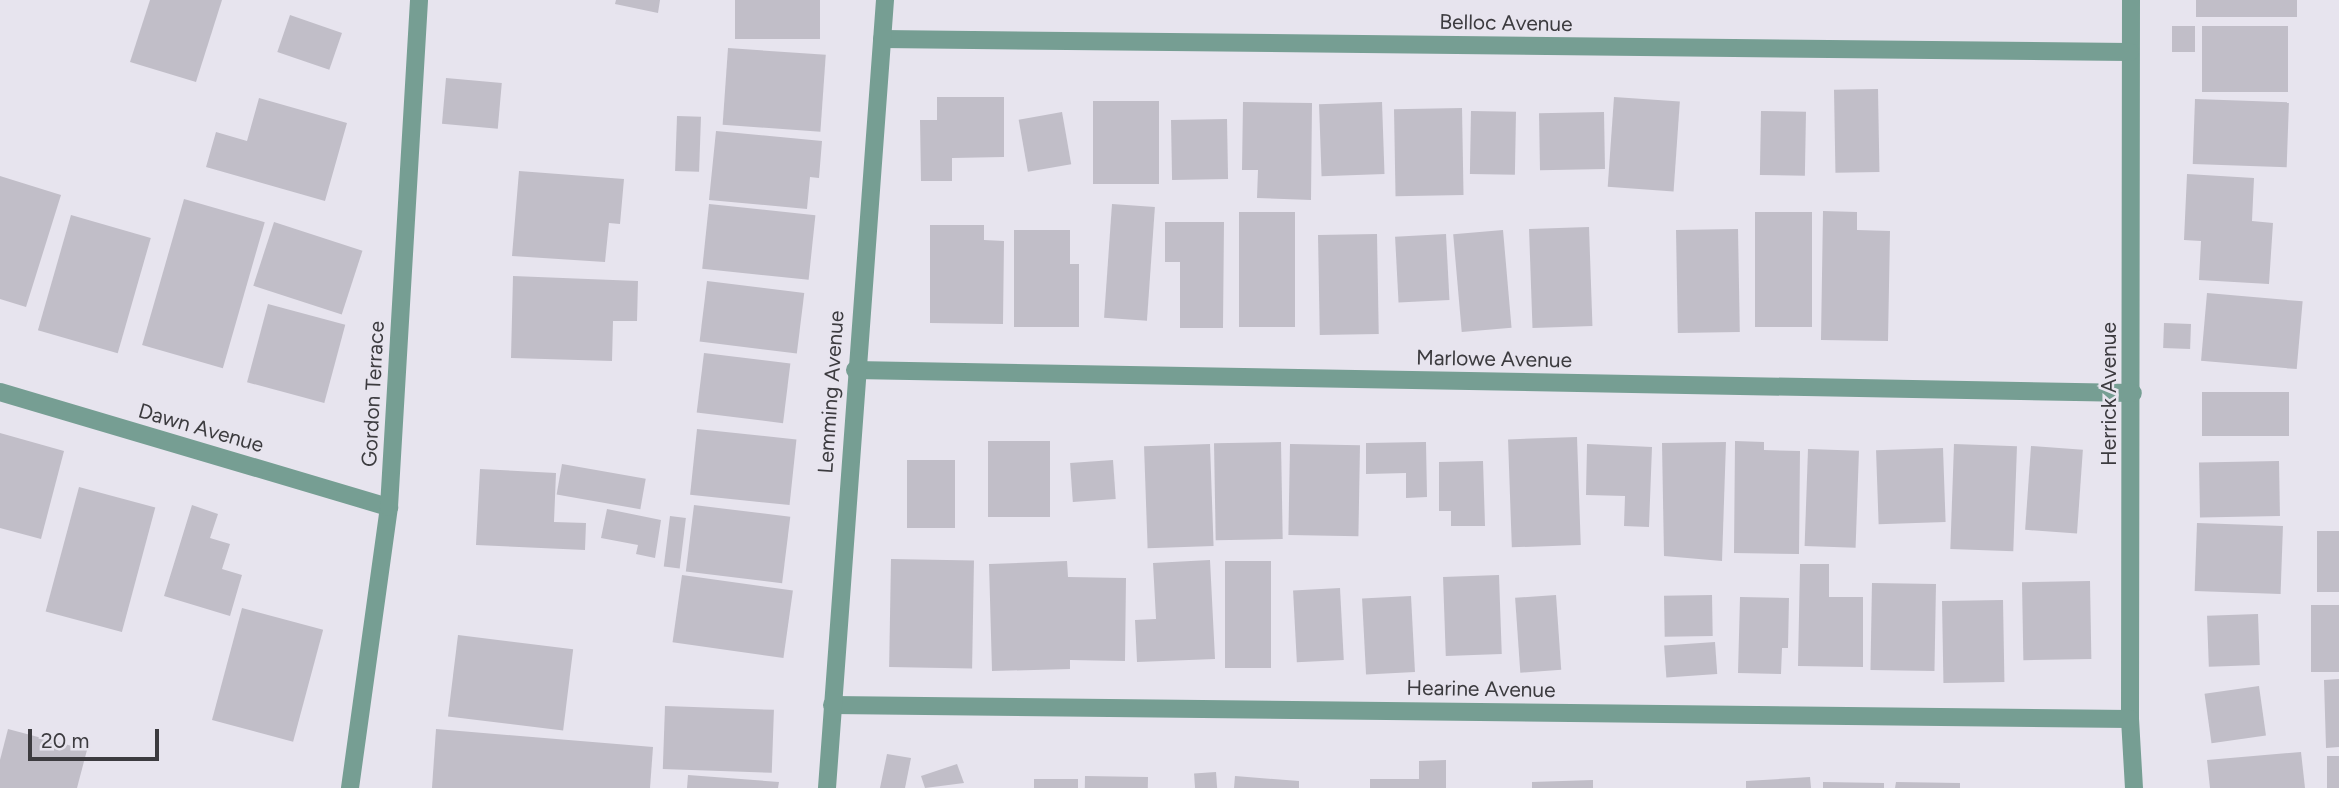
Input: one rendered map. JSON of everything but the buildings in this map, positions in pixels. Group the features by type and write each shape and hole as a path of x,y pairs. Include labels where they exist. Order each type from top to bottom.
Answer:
{"street":[{"name":"Gordon Terrace","path":"349,788 389,507 419,0"},
{"name":"Lemming Avenue","path":"827,788 855,370 885,0"},
{"name":"Herrick Avenue","path":"2131,0 2133,393 2130,719 2134,788"},
{"name":"Belloc Avenue","path":"882,39 2130,52"},
{"name":"Marlowe Avenue","path":"855,370 2133,393"},
{"name":"Dawn Avenue","path":"0,392 389,507"},
{"name":"Hearine Avenue","path":"832,705 2130,719"}]}
